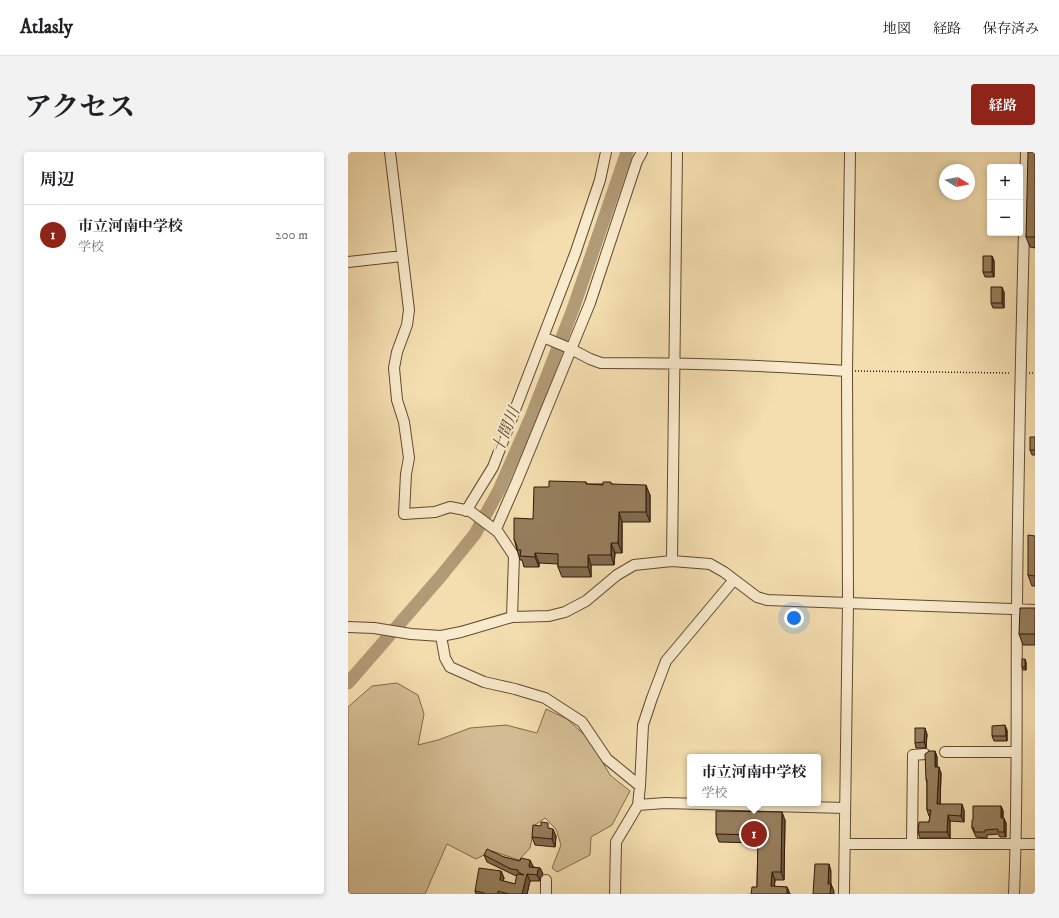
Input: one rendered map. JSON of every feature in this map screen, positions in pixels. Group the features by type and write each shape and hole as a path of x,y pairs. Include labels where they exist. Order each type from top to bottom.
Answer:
{"street":[{"path":"390,152 409,310 407,325 397,352 394,368 397,400 404,422 409,458 406,474 404,514 435,512 450,507 468,511 494,528 514,556 512,617"},
{"path":"468,511 493,467 545,338 600,180 606,152"},
{"path":"494,528 517,481 590,303 637,160 642,152"},
{"path":"672,560 677,152"},
{"path":"844,894 848,602 847,370 850,152"},
{"path":"1014,894 1016,844 1020,373 1026,152"},
{"path":"348,262 402,256"},
{"path":"545,338 601,363 674,363 847,370"},
{"path":"348,627 374,628 410,634 441,636 462,632 512,617 549,616 565,612 586,601 617,575 634,565 672,560 710,564 724,572 733,581 757,597 767,600 1035,610"},
{"path":"615,894 616,842 638,805 643,725 666,661 733,581"},
{"path":"441,636 445,658 450,667 484,682 545,698 582,722 607,759 640,786"},
{"path":"945,752 1016,752"},
{"path":"912,844 913,754 925,754"},
{"path":"638,805 687,804"},
{"path":"755,806 845,808"},
{"path":"845,844 1035,844"},
{"path":"546,880 546,894"}],"path":[{"path":"847,370 1020,373"}],"shaded area":[{"path":"397,683 418,695 424,714 418,745 438,740 470,728 506,725 537,733 546,709 567,719 590,740 610,775 630,791 612,825 591,837 590,855 557,872 552,868 561,845 556,829 545,818 535,825 530,848 519,860 492,851 476,859 447,844 425,894 348,894 348,707 372,686"}],"building":[{"path":"1028,152 1035,152 1035,237 1026,237"},
{"path":"983,256 992,256 992,272 983,272"},
{"path":"991,287 1002,287 1002,303 991,303"},
{"path":"1030,437 1035,437 1035,450 1030,450"},
{"path":"549,481 586,482 586,484 603,485 603,482 611,482 611,484 646,485 646,512 619,512 618,543 611,543 611,555 588,555 588,567 558,567 558,554 535,553 535,557 520,556 521,550 517,550 514,539 514,518 533,519 534,487 549,487"},
{"path":"1028,535 1035,536 1035,576 1028,575"},
{"path":"1020,608 1035,608 1035,634 1019,634"},
{"path":"1022,659 1025,659 1025,667 1022,667"},
{"path":"1005,725 1006,736 992,736 992,726"},
{"path":"915,728 925,728 924,742 915,743"},
{"path":"929,751 935,751 935,767 939,767 937,804 962,804 961,816 948,815 947,832 918,832 919,822 929,822 931,810 927,810 925,754"},
{"path":"973,806 1001,806 1001,818 1004,818 1004,832 998,832 998,829 985,830 985,832 974,832 974,828 972,828"},
{"path":"716,811 782,812 781,872 772,872 771,886 787,887 787,894 751,894 752,887 757,887 758,835 716,834"},
{"path":"541,822 548,823 548,828 553,829 552,839 532,837 533,825 541,826"},
{"path":"487,849 504,857 520,861 521,858 530,860 529,867 540,868 537,875 527,874 522,894 509,894 498,891 498,894 484,894 475,891 479,868 501,871 500,880 515,884 517,874 524,875 518,872 518,870 511,869 484,855"},
{"path":"815,864 829,864 828,884 831,884 830,894 813,894"}],"waterway":[{"name":"十間川","path":"348,683 441,576 475,534 499,490 531,417 573,309 627,152"}],"place":[{"name":"市立河南中学校","path":"754,834"}]}
